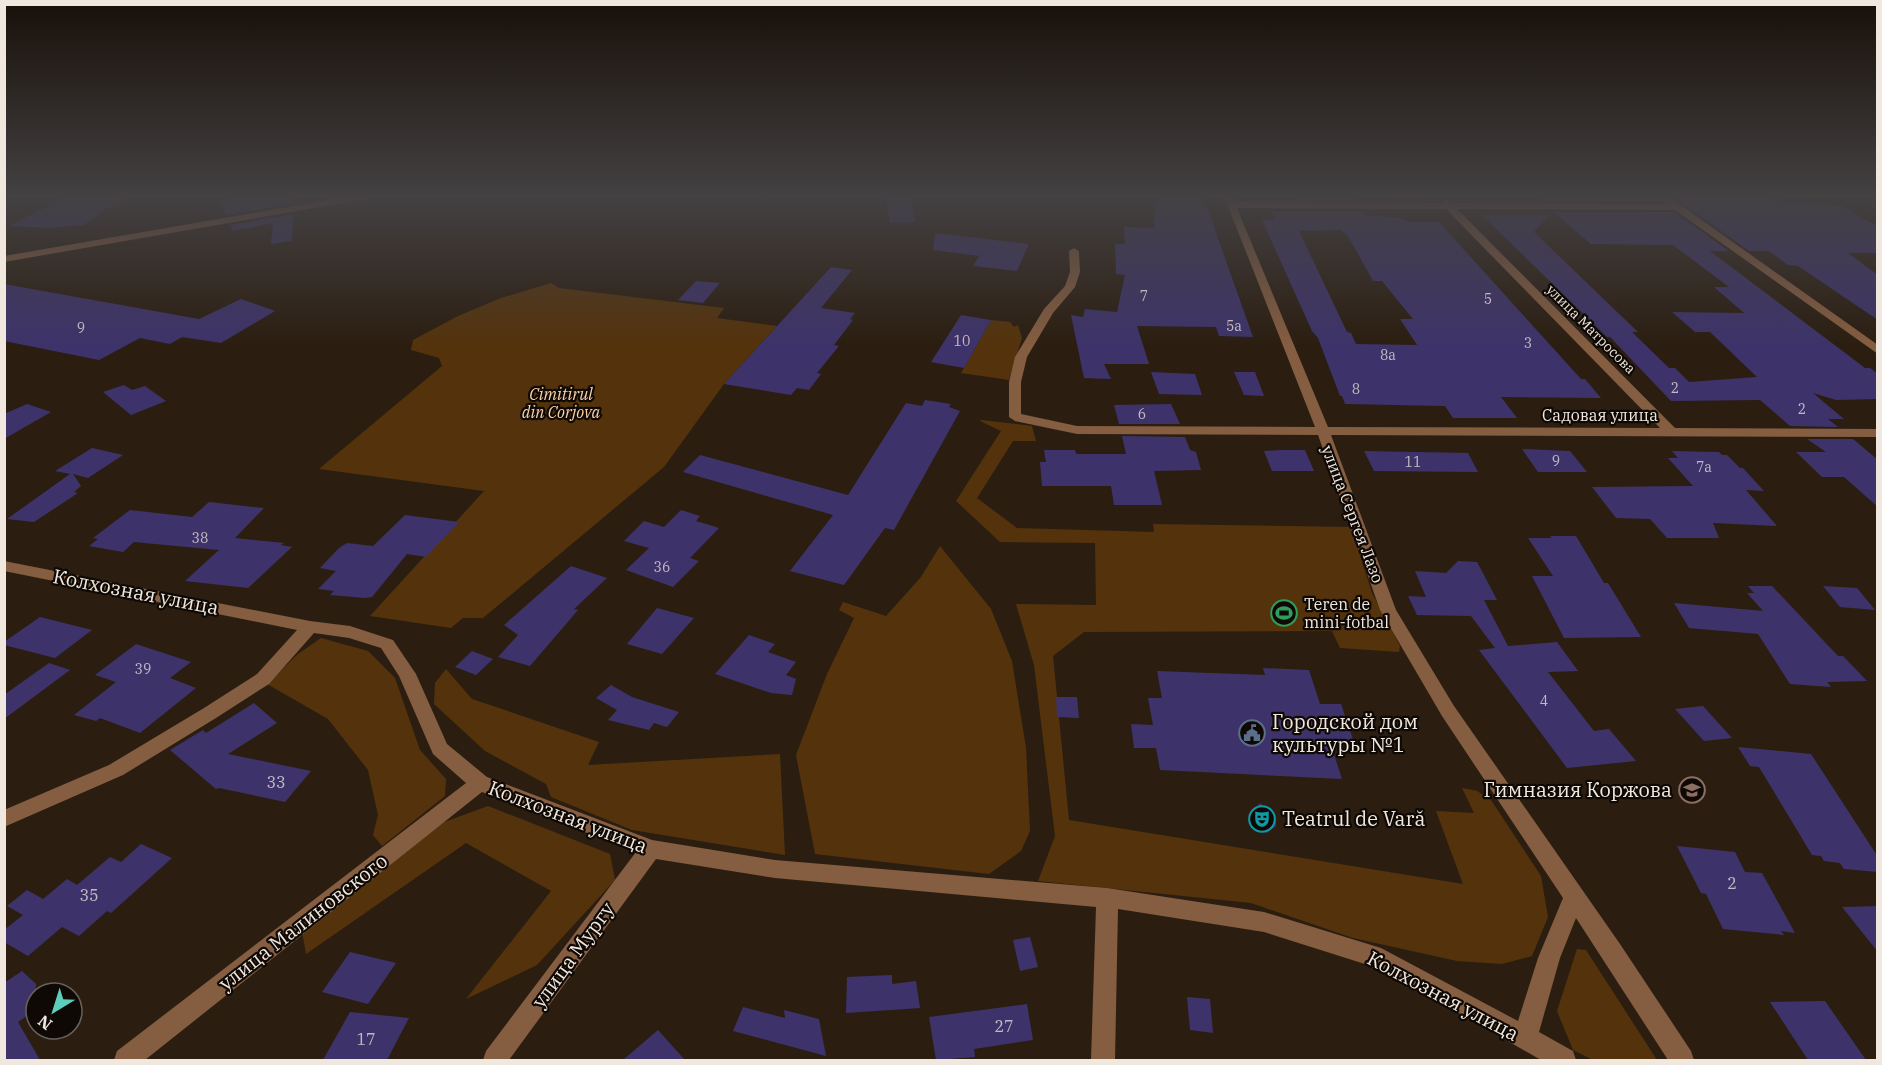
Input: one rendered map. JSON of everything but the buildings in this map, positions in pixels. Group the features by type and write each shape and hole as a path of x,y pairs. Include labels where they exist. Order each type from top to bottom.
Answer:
{"street":[{"path":"4,258 76,246"},
{"name":"улица Сергея Лазо","path":"1248,246 1323,431 1388,610 1448,711 1612,951 1682,1060"},
{"name":"улица Матросова","path":"1487,246 1671,432"},
{"path":"1731,246 1878,351"},
{"name":"Садовая улица","path":"1074,251 1075,272 1070,287 1048,311 1021,357 1015,382 1015,417 1077,430 1878,433"},
{"name":"Колхозная улица","path":"4,566 310,627 350,632 387,644 407,674 440,749 480,783 651,849 775,869 1107,898 1264,922 1373,956 1453,997 1564,1060"},
{"path":"4,819 116,770 210,713 262,679 310,627"},
{"name":"улица Малиновского","path":"126,1060 480,783"},
{"name":"улица Мургу","path":"495,1060 651,849"},
{"path":"1525,1039 1549,958 1574,897"},
{"path":"1103,1060 1107,898"}],"green space":[{"name":"Cimitirul din Corjova","path":"551,283 559,288 724,308 717,318 777,326 724,384 664,467 483,618 463,618 451,628 370,616 484,491 319,469 442,366 439,358 411,350 413,340 458,316 501,298"},
{"path":"991,320 1010,322 1014,327 1018,325 1022,338 1009,380 961,373"},
{"path":"981,420 1032,426 1036,441 1013,441 977,498 1017,528 1154,532 1153,524 1351,527 1372,593 1400,646 1399,652 1340,648 1332,631 1084,632 1053,656 1069,820 1463,884 1436,811 1474,813 1462,788 1477,791 1491,800 1541,876 1548,917 1532,956 1502,964 1457,961 1353,938 1251,903 1038,881 1055,836 1034,665 1016,604 1096,605 1095,543 1000,542 956,501 1001,431"},
{"path":"940,546 991,609 1012,661 1026,748 1030,831 1021,851 989,874 815,854 796,755 827,674 854,618 839,610 843,602 886,616 921,577"},
{"path":"321,638 368,651 395,678 420,750 446,779 445,796 382,846 373,835 378,815 368,770 328,719 267,684 298,654"},
{"path":"446,669 472,699 599,742 588,765 780,754 785,855 632,830 551,797 546,784 485,751 434,704 435,683"},
{"path":"488,806 610,854 615,880 537,965 466,999 551,891 466,843 306,954 302,932 439,824"},
{"path":"1577,949 1586,950 1657,1060 1593,1060 1573,1050 1557,1011"}],"place":[{"name":"Teren de mini-fotbal","path":"1284,613"},
{"name":"Городской дом культуры №1","path":"1252,733"},
{"name":"Гимназия Коржова","path":"1692,790"},
{"name":"Teatrul de Vară","path":"1262,819"}]}
